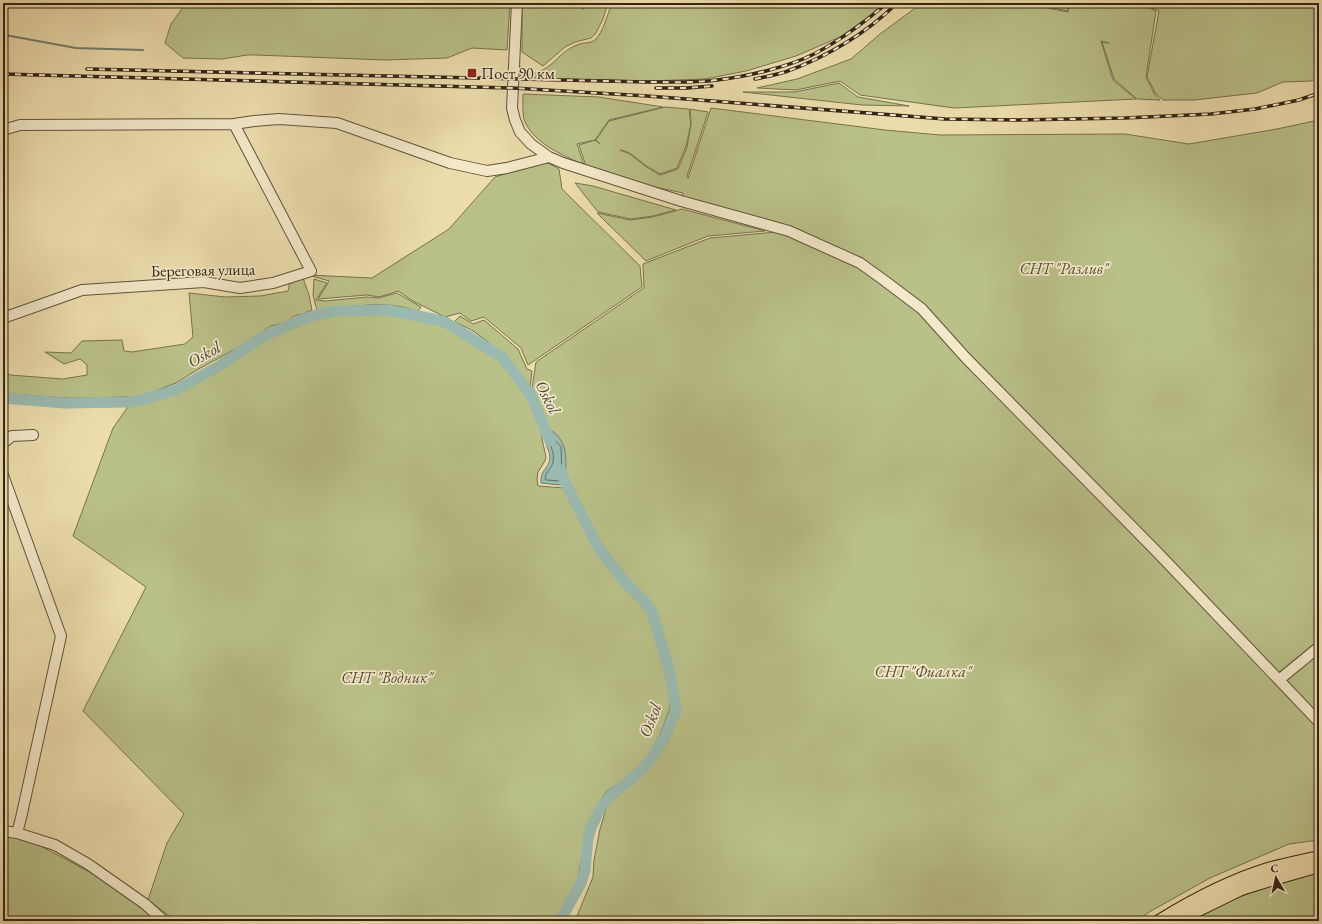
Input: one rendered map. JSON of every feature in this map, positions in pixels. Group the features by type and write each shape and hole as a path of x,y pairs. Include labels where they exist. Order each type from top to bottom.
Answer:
{"main road":[{"path":"1159,921 1225,885 1267,869 1319,856"},
{"path":"1178,921 1241,890 1319,866"}],"street":[{"path":"517,3 512,108 520,132 531,144 549,157 563,163 681,201 789,231 860,263 886,281 922,309 966,358 1159,554 1280,679 1319,722"},
{"path":"3,130 20,125 234,124 279,119 337,123 450,163 487,171 507,168 549,157"},
{"name":"Береговая улица","path":"3,318 82,290 204,282 240,288 273,283 311,271 234,124"},
{"path":"3,443 12,436 33,435"},
{"path":"3,475 61,636 17,833"},
{"path":"1280,679 1319,647"},
{"path":"3,831 17,833 55,845 88,864 145,904 164,921"}],"green space":[{"path":"186,3 510,3 507,50 472,48 447,58 385,60 256,55 222,59 183,58 165,43 171,24"},
{"path":"522,3 527,3 531,9 528,3 589,3 582,10 590,3 608,3 603,19 596,33 591,38 575,42 565,47 543,66 522,52"},
{"path":"612,3 882,3 872,14 840,37 796,56 746,71 705,79 647,81 520,78 521,66 527,74 535,73 542,70 564,53 579,44 595,40 603,28"},
{"path":"921,3 1022,3 1068,12 1070,3 1137,3 1156,11 1146,77 1155,95 1160,100 1137,99 1114,79 1102,42 1109,43 1101,41 1113,80 1136,99 954,108 860,95 840,81 796,90 757,88 797,79 851,59 880,34"},
{"path":"1026,3 1069,3 1068,11"},
{"path":"1140,3 1319,3 1319,77 1311,81 1283,82 1257,93 1194,100 1163,100 1156,94 1147,77 1159,11"},
{"path":"839,83 858,97 909,106 862,105 743,92 795,92"},
{"path":"523,94 599,97 663,107 609,120 595,140 577,144 584,165 559,153 536,137 525,122 523,116"},
{"name":"СНТ \"Фиалка\"","path":"665,107 689,109 691,124 690,109 708,112 687,176 688,178 711,108 885,130 940,135 1125,134 1189,144 1277,129 1319,120 1319,840 1289,844 1210,878 1136,921 575,921 593,877 594,860 600,829 610,796 640,772 653,756 665,737 676,709 669,669 652,612 645,602 625,582 603,554 564,480 545,427 531,395 536,362 644,288 643,264 710,238 788,231 681,201 683,193 655,187 586,166 579,145 595,140 600,144 596,140 609,121","holes":["691,124 687,147 678,169 660,175 645,166 630,154 660,174 677,168 686,146"]},
{"path":"548,163 559,169 562,189 640,266 642,287 528,365 521,348 484,317 471,321 460,313 445,317 413,301 398,291 379,297 367,295 318,299 329,281 308,275 372,278 449,229 495,177 535,164"},
{"path":"575,183 593,186 676,210 653,216 631,219 598,212"},
{"path":"682,209 765,231 708,236 646,261 597,213 630,220 653,217"},
{"path":"303,278 312,310 294,316 288,322 271,326 237,348 176,383 142,396 65,398 3,392 3,372 10,375 63,379 87,375 87,365 80,359 64,364 45,352 71,353 82,341 122,340 124,351 132,352 185,344 193,337 189,293 225,297 260,296 288,291 290,282"},
{"path":"314,279 327,283 316,300 325,301 367,297 378,298 397,293 421,307 417,312 399,306 389,305 331,308 317,311 313,295"},
{"name":"СНТ \"Водник\"","path":"386,313 443,323 500,359 532,402 542,427 542,439 546,457 538,472 538,486 564,488 600,556 642,604 648,613 666,669 670,708 660,735 649,754 626,778 606,792 597,806 588,825 577,882 556,921 176,921 148,900 167,843 184,814 83,711 146,587 73,536 113,428 130,404 176,392 221,368 265,339 320,317 337,314"},
{"path":"460,316 473,324 484,320 518,349 527,369 532,371 530,388 491,344 473,331 454,322"},
{"path":"3,832 20,835 144,901 172,921 3,921"},
{"path":"1319,872 1319,921 1192,921 1232,900 1276,883"}],"water":[{"path":"545,427 553,432 563,444 566,459 566,484 559,485 541,483 543,472 548,465 550,458 545,439"}],"waterway":[{"path":"3,33 5,35 76,48 143,50"},
{"name":"Oskol","path":"3,398 64,403 130,402 141,400 176,390 219,366 264,336 306,318 337,311 388,310 445,322 502,357 531,395 550,441"},
{"name":"Oskol","path":"560,921 581,883 585,870 588,839 591,828 600,809 610,796 640,772 653,756 665,737 676,709 669,669 652,612 645,602 625,582 603,554 564,480 561,470"}],"railway":[{"path":"87,69 647,82 708,81 753,74 804,59 843,37 887,3"},
{"path":"755,79 785,72 815,60 845,44 885,14 897,3"},
{"path":"3,74 513,88 647,96 945,119 1018,120 1125,118 1211,114 1255,109 1299,100 1319,93"},
{"path":"656,88 712,86"}],"place":[{"name":"Пост 90 км","path":"472,73"}],"park label":[{"name":"СНТ \"Разлив\"","path":"1064,268"}]}
